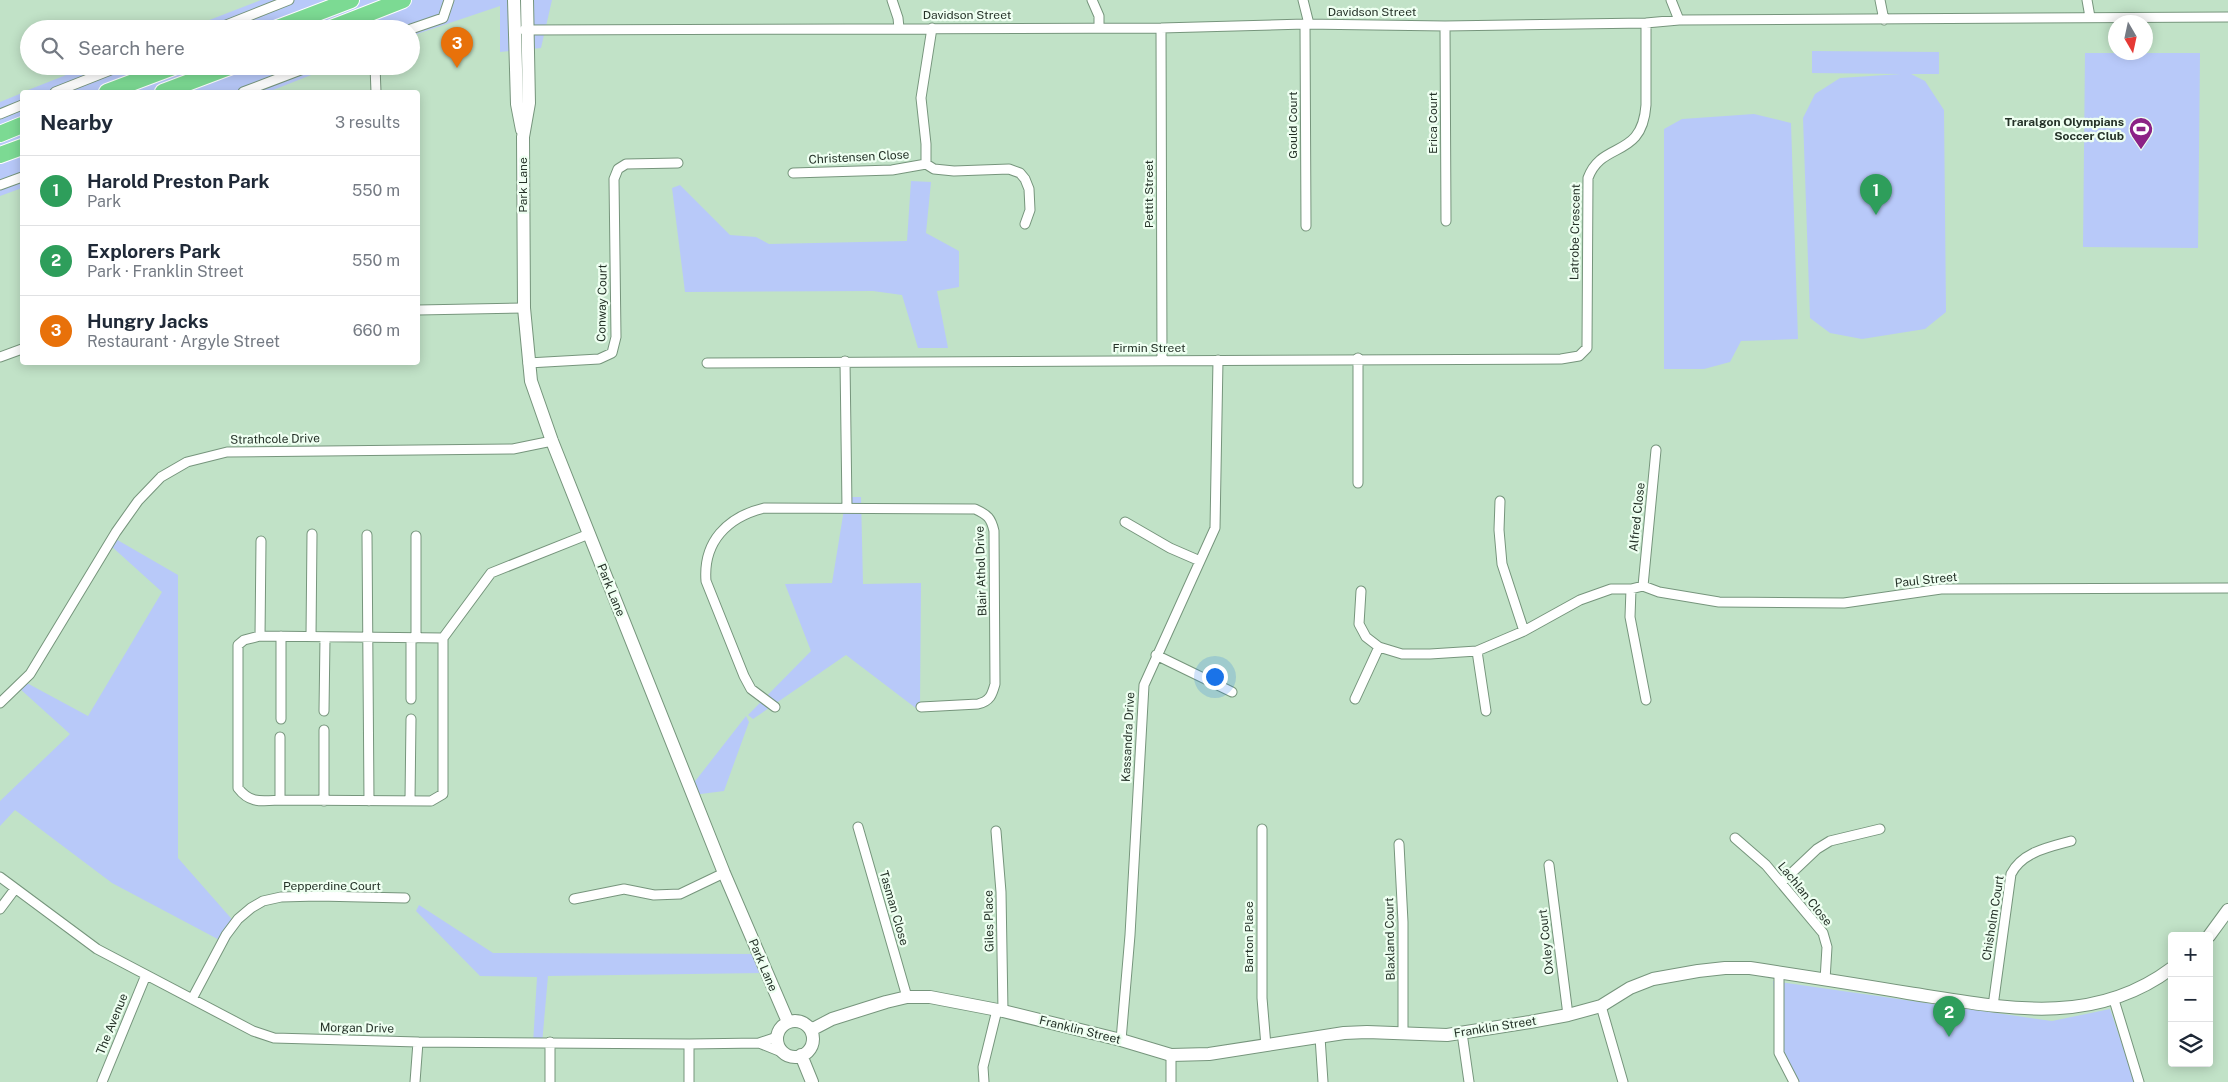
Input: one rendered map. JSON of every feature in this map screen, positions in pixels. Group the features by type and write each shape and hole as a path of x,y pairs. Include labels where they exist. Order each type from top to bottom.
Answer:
{"highway":[{"path":"298,20 350,0"},
{"path":"352,20 403,0"},
{"path":"112,90 152,75"},
{"path":"168,90 208,75"},
{"path":"0,134 20,126"},
{"path":"0,156 20,148"}],"street":[{"path":"238,20 288,0"},
{"path":"420,26 443,18 449,0"},
{"path":"892,0 899,28"},
{"path":"1092,0 1099,16 1099,27"},
{"name":"Gould Court","path":"1303,0 1307,24 1306,226"},
{"path":"1671,0 1679,20"},
{"path":"1880,0 1884,20"},
{"path":"2087,0 2090,17"},
{"name":"Park Lane","path":"520,2 522,30 516,104 523,137 524,308 531,381 552,441 724,873 788,1022"},
{"name":"Davidson Street","path":"522,30 1161,28 1307,24 1445,26 1646,23 1679,20 2228,17"},
{"name":"Latrobe Crescent","path":"1587,348 1588,178 1598,160 1636,138 1645,118 1646,23"},
{"name":"Erica Court","path":"1445,26 1446,221"},
{"name":"Christensen Close","path":"926,164 926,144 921,98 932,28"},
{"name":"Pettit Street","path":"1161,28 1162,361"},
{"path":"60,90 98,75"},
{"path":"248,90 287,75"},
{"path":"375,75 376,90"},
{"path":"0,114 20,107"},
{"name":"Conway Court","path":"528,363 599,359 612,353 616,337 614,179 616,167 626,164 678,163"},
{"name":"Christensen Close","path":"793,173 892,170 926,164 943,170 1009,169 1020,173 1025,179 1030,194 1030,210 1025,224"},
{"path":"0,185 20,178"},
{"path":"420,310 524,308"},
{"name":"Firmin Street","path":"707,363 1358,358 1561,359 1579,356 1587,348"},
{"path":"0,357 20,350"},
{"path":"1358,358 1358,483"},
{"name":"Kassandra Drive","path":"1121,1040 1130,925 1144,685 1215,528 1218,360"},
{"path":"845,361 847,508"},
{"name":"Strathcole Drive","path":"0,703 30,674 116,532 138,501 161,477 187,462 227,452 513,449 552,441"},
{"name":"Alfred Close","path":"1643,586 1656,450"},
{"path":"1500,501 1498,530 1502,564 1524,631"},
{"name":"Blair Athol Drive","path":"775,707 751,689 706,581 705,565 710,549 720,533 732,520 748,512 764,508 962,508 975,510 987,514 992,520 994,532 995,684 992,696 986,702 978,704 921,706"},
{"path":"1125,522 1170,548 1200,561"},
{"path":"311,636 312,534"},
{"path":"443,638 260,636 244,640 238,645 238,788 245,797 256,802 280,800 431,801 442,794 443,638 491,573 589,534"},
{"path":"367,535 369,801"},
{"path":"411,699 416,536"},
{"path":"260,636 261,541"},
{"path":"1361,591 1359,624 1366,637 1379,647 1402,654 1430,654 1477,650 1524,631 1580,600 1611,589 1631,589 1643,586"},
{"name":"Paul Street","path":"1643,586 1659,592 1719,602 1844,603 1941,589 2228,588"},
{"path":"1631,589 1630,617 1646,700"},
{"path":"281,636 281,719"},
{"path":"324,711 325,638"},
{"path":"1356,699 1379,647"},
{"path":"1477,650 1486,711"},
{"path":"1156,655 1232,692"},
{"path":"410,800 411,719"},
{"path":"324,730 324,800"},
{"path":"280,737 280,800"},
{"name":"Tasman Close","path":"858,827 907,997"},
{"name":"Barton Place","path":"1262,829 1262,998 1266,1046"},
{"path":"1781,883 1817,849 1830,841 1880,829"},
{"name":"Giles Place","path":"984,1082 983,1067 1000,1010 1001,892 996,831"},
{"name":"Lachlan Close","path":"1735,838 1766,866 1823,933 1827,947 1824,980"},
{"name":"Chisholm Court","path":"1993,1006 2011,874 2016,863 2027,856 2071,841"},
{"name":"Blaxland Court","path":"1399,844 1403,922 1403,1034"},
{"name":"Oxley Court","path":"1549,865 1568,1016"},
{"path":"574,899 624,889 654,895 680,894 724,873"},
{"name":"Morgan Drive","path":"0,877 82,939 192,999 253,1030 274,1038 418,1042 689,1044 759,1043 777,1036"},
{"path":"0,909 15,889"},
{"name":"Pepperdine Court","path":"192,999 226,935 238,919 263,901 318,896 405,898"},
{"path":"2212,932 2228,910"},
{"name":"Franklin Street","path":"811,1030 860,1010 907,997 953,1000 1000,1010 1121,1040 1171,1055 1209,1054 1320,1037 1368,1032 1447,1035 1568,1016 1601,1006 1630,988 1653,979 1725,968 1750,968 1993,1006 2055,1009 2114,1000 2143,987 2168,971"},
{"path":"1779,973 1779,1053 1794,1082"},
{"name":"The Avenue","path":"102,1082 146,975"},
{"path":"2114,1000 2139,1082"},
{"path":"1601,1006 1623,1082"},
{"path":"798,1021 808,1026 811,1030 813,1036 810,1048 801,1056 795,1057 784,1053 780,1048 777,1036 788,1022 798,1021"},
{"path":"1462,1033 1469,1082"},
{"path":"1320,1037 1323,1082"},
{"path":"415,1082 418,1042"},
{"path":"550,1042 550,1082"},
{"name":"Morgan Drive","path":"759,1043 784,1053"},
{"path":"689,1044 689,1082"},
{"path":"1171,1055 1171,1082"},
{"path":"801,1056 812,1082"}],"shaded area":[{"path":"261,0 552,0 541,48 500,52 500,6 420,33 420,20 209,20"},
{"path":"1812,51 1939,52 1939,74 1911,74 1925,81 1944,110 1946,312 1925,329 1862,339 1830,333 1810,318 1803,118 1815,94 1840,78 1901,74 1812,73"},
{"name":"Traralgon Olympians Soccer Club","path":"2085,53 2108,53 2108,60 2153,60 2153,53 2200,53 2198,248 2083,247"},
{"path":"66,75 311,75 273,90 28,90"},
{"path":"20,94 20,189 0,196 0,102"},
{"path":"1754,114 1791,123 1798,339 1741,341 1730,362 1704,369 1664,369 1664,129 1682,119"},
{"path":"911,181 931,182 926,233 959,251 959,287 937,291 948,348 918,348 902,295 873,291 685,292 672,188 680,185 730,235 756,237 769,244 907,241"},
{"path":"846,497 861,497 863,584 921,583 920,708 917,709 846,655 753,719 748,715 811,651 785,584 832,583"},
{"path":"114,538 178,575 178,858 237,925 227,944 112,883 15,810 0,826 0,801 70,734 19,688 25,682 88,716 162,592 110,545"},
{"path":"746,716 749,722 724,791 693,795 689,789"},
{"path":"419,905 493,953 754,954 762,973 548,976 542,1044 533,1044 537,977 480,976 416,911"},
{"path":"1773,981 2052,1021 2110,1009 2135,1082 1795,1082 1780,1053"}],"place":[{"name":"Hungry Jacks","path":"457,68"},
{"name":"Traralgon Olympians Soccer Club","path":"2141,150"},
{"name":"Harold Preston Park","path":"1876,215"},
{"name":"Explorers Park","path":"1949,1037"}]}
